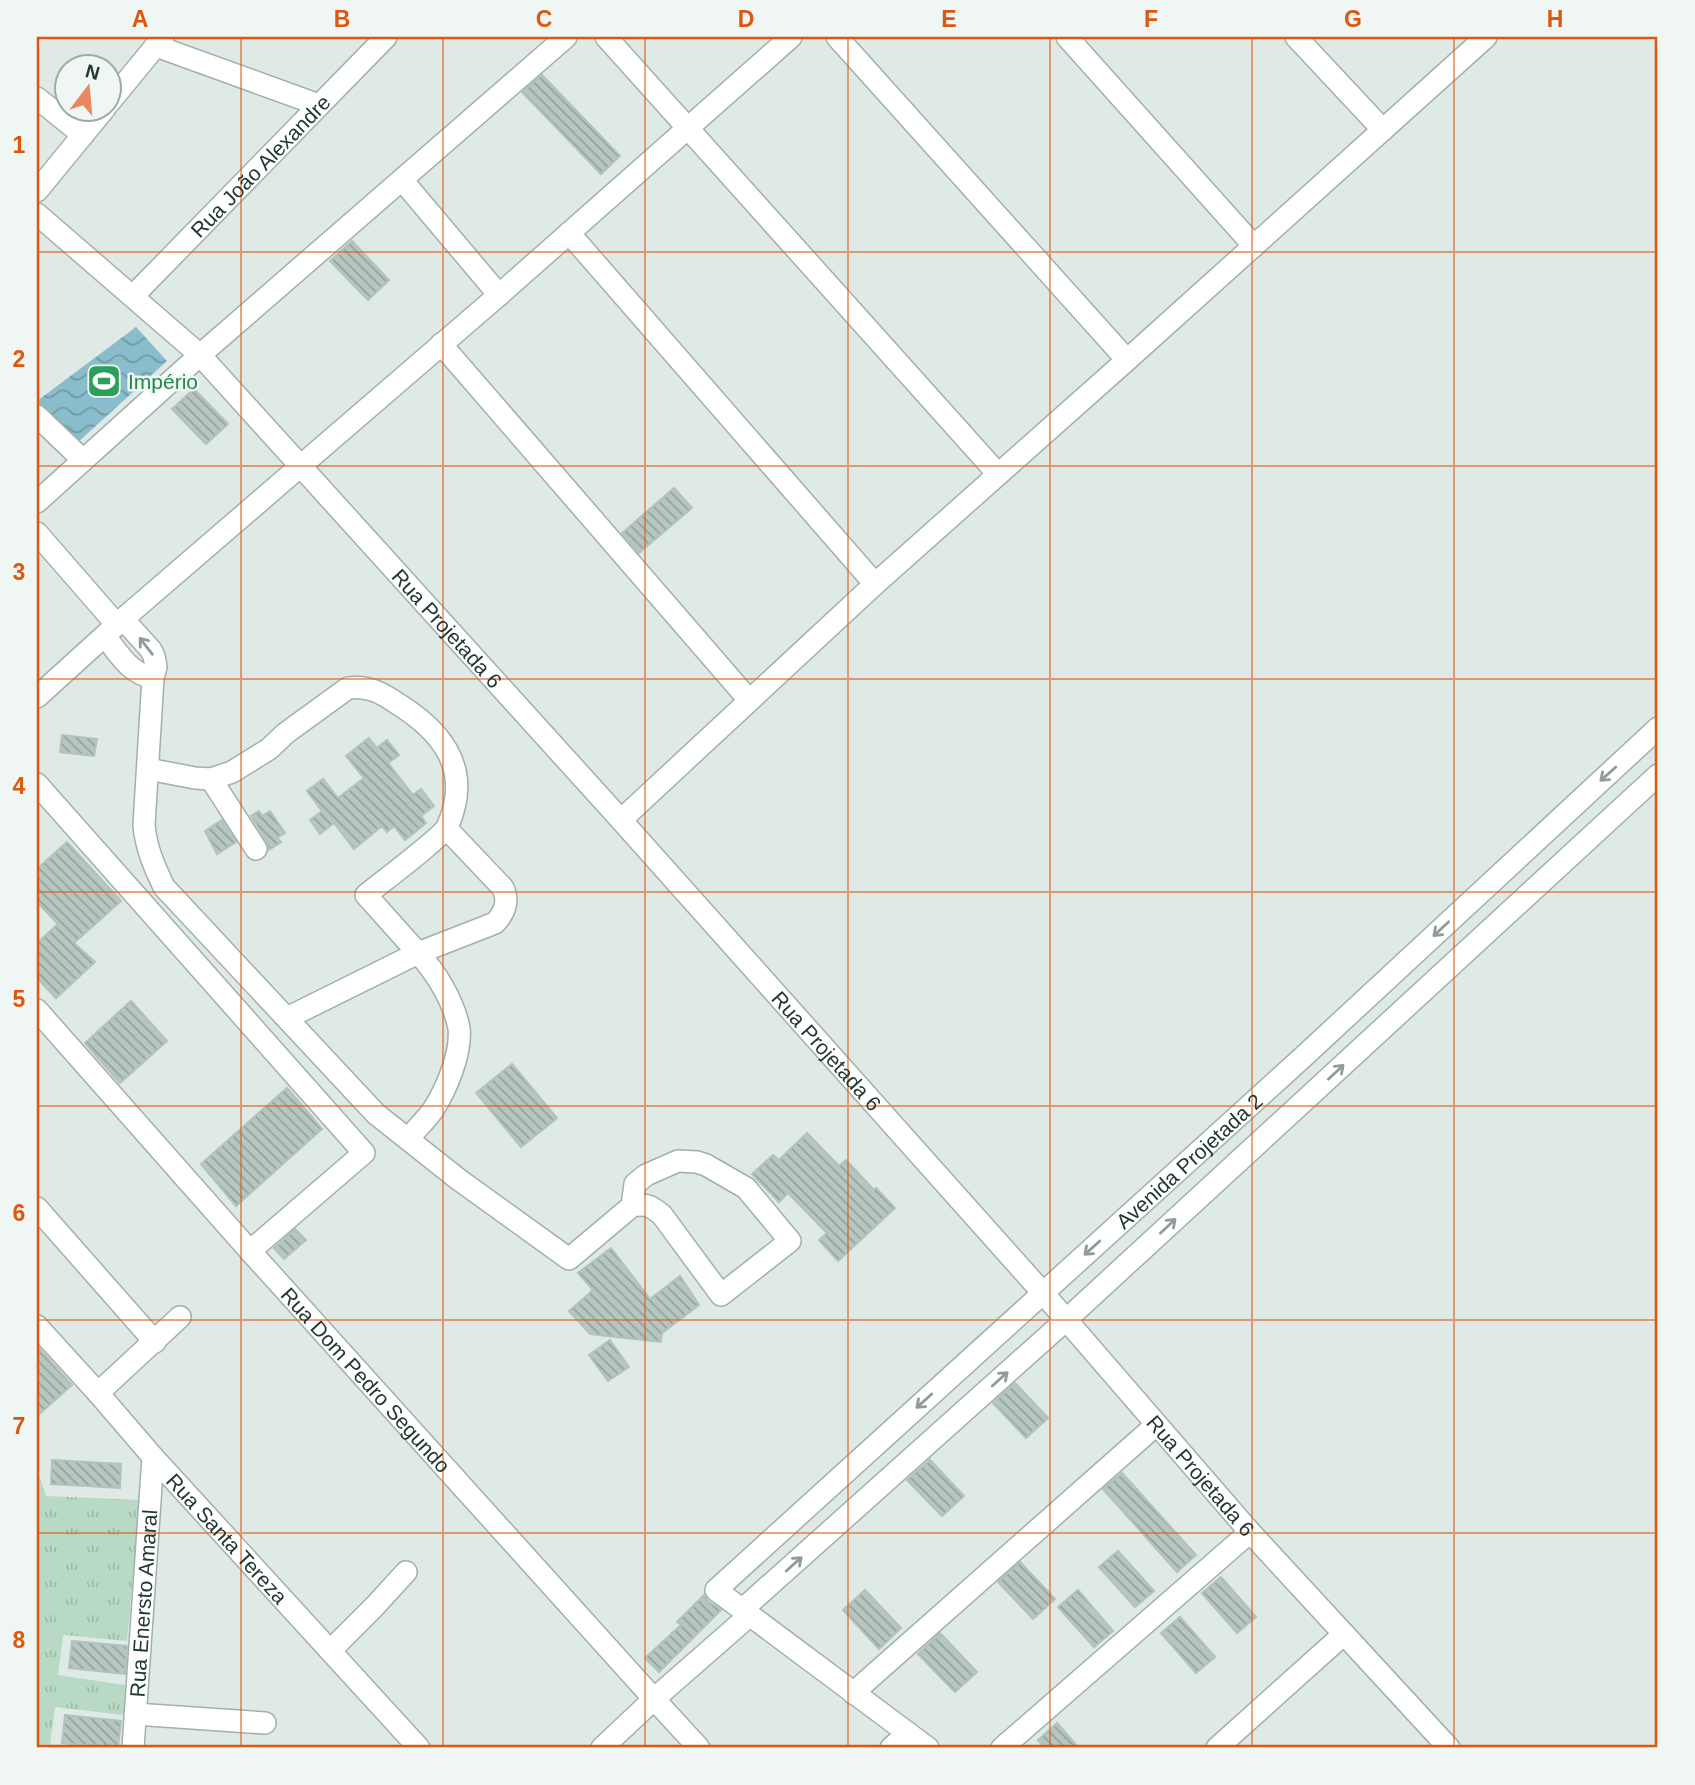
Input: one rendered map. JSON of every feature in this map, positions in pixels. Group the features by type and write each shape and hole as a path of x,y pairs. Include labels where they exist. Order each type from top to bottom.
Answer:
{"street":[{"name":"Rua João Alexandre","path":"133,296 386,37"},
{"path":"37,502 200,355 566,37"},
{"path":"606,37 998,474"},
{"path":"37,697 792,37"},
{"path":"837,37 1128,360"},
{"path":"1067,37 1254,246"},
{"path":"1296,37 1383,130"},
{"path":"621,820 875,584 1486,37"},
{"path":"122,87 159,42 319,106"},
{"path":"37,98 83,135"},
{"path":"37,191 94,122"},
{"path":"402,180 499,295"},
{"name":"Rua Projetada 6","path":"37,214 200,355 621,820 1043,1293 1438,1745"},
{"path":"569,233 875,584"},
{"path":"441,344 749,700"},
{"path":"37,416 83,460"},
{"path":"37,533 115,627 127,665 142,676 153,678 144,825 152,861 164,887 376,1114 458,1179 569,1259 632,1206 639,1205 650,1206 662,1215 722,1294 790,1241 746,1188 706,1165 697,1163 678,1161 646,1174 635,1184 632,1206"},
{"path":"148,769 211,779 232,772 269,749 286,733 348,688 366,687 384,694 421,720 444,743 454,764 457,788 447,829 366,895 432,968 447,995 459,1029 457,1055 444,1088 432,1110 408,1139"},
{"name":"Avenida Projetada 2","path":"747,1612 716,1590 1302,1058 1658,728"},
{"name":"Avenida Projetada 2","path":"602,1748 1658,775"},
{"path":"211,779 256,849"},
{"path":"37,784 364,1153 250,1251"},
{"path":"287,1018 418,953 495,923 502,916 507,897 503,888 447,829"},
{"name":"Rua Dom Pedro Segundo","path":"37,1010 250,1251 699,1748"},
{"path":"37,1208 155,1342"},
{"path":"99,1394 180,1317"},
{"name":"Rua Santa Tereza","path":"37,1326 419,1748"},
{"path":"853,1693 1156,1425"},
{"name":"Rua Enersto Amaral","path":"133,1748 153,1457"},
{"path":"1002,1748 1250,1532"},
{"path":"331,1650 406,1572"},
{"path":"747,1612 928,1748"},
{"path":"1217,1748 1343,1634"},
{"path":"135,1714 265,1723"},
{"path":"891,1748 908,1733"}],"green space":[{"path":"37,1469 46,1496 140,1500 127,1641 63,1635 58,1675 125,1685 124,1715 55,1707 50,1745 37,1744"}],"water":[{"name":"Império","path":"136,327 167,361 77,443 37,401"}],"building":[{"path":"542,75 620,156 601,174 522,92"},
{"path":"352,241 389,280 368,300 330,261"},
{"path":"194,389 228,424 206,444 172,409"},
{"path":"674,488 692,508 639,553 622,533"},
{"path":"62,735 97,739 94,756 60,752"},
{"path":"369,738 377,748 387,740 399,755 388,763 413,795 421,789 434,806 421,816 426,823 405,840 394,826 387,832 382,826 354,849 334,823 320,834 310,820 322,811 307,791 323,779 338,798 364,778 346,756"},
{"path":"259,811 262,816 270,811 285,833 277,838 281,842 269,850 251,816"},
{"path":"222,820 236,842 217,854 205,831"},
{"path":"67,842 121,901 74,943 95,962 56,998 37,978 37,943 58,924 37,902 37,869"},
{"path":"131,1001 167,1041 120,1083 85,1043"},
{"path":"512,1064 557,1118 521,1147 476,1093"},
{"path":"287,1088 322,1129 236,1206 201,1164"},
{"path":"807,1133 839,1166 846,1160 895,1208 838,1261 819,1240 827,1233 788,1193 779,1202 752,1174 773,1155 779,1160"},
{"path":"295,1229 306,1240 284,1259 274,1248"},
{"path":"611,1248 650,1299 680,1276 699,1305 662,1333 661,1342 590,1334 569,1311 593,1290 578,1273"},
{"path":"610,1340 629,1367 608,1381 589,1355"},
{"path":"37,1346 72,1385 37,1416"},
{"path":"1015,1383 1048,1418 1026,1438 993,1403"},
{"path":"52,1460 121,1464 120,1488 51,1484"},
{"path":"930,1460 964,1496 942,1516 907,1480"},
{"path":"1122,1473 1196,1555 1177,1572 1103,1489"},
{"path":"1118,1551 1154,1591 1135,1607 1099,1567"},
{"path":"1020,1562 1055,1599 1033,1619 998,1582"},
{"path":"1221,1577 1256,1617 1237,1633 1202,1593"},
{"path":"865,1590 901,1628 879,1649 843,1610"},
{"path":"1078,1590 1113,1631 1094,1647 1058,1607"},
{"path":"704,1595 721,1610 659,1672 645,1658 681,1625 677,1622"},
{"path":"1180,1617 1215,1657 1196,1673 1161,1633"},
{"path":"940,1633 977,1672 955,1692 918,1654"},
{"path":"72,1641 127,1646 125,1674 69,1668"},
{"path":"65,1715 121,1721 118,1748 62,1743"},
{"path":"1057,1723 1079,1748 1045,1748 1038,1740"}],"place":[{"name":"Império","path":"104,381"}]}
